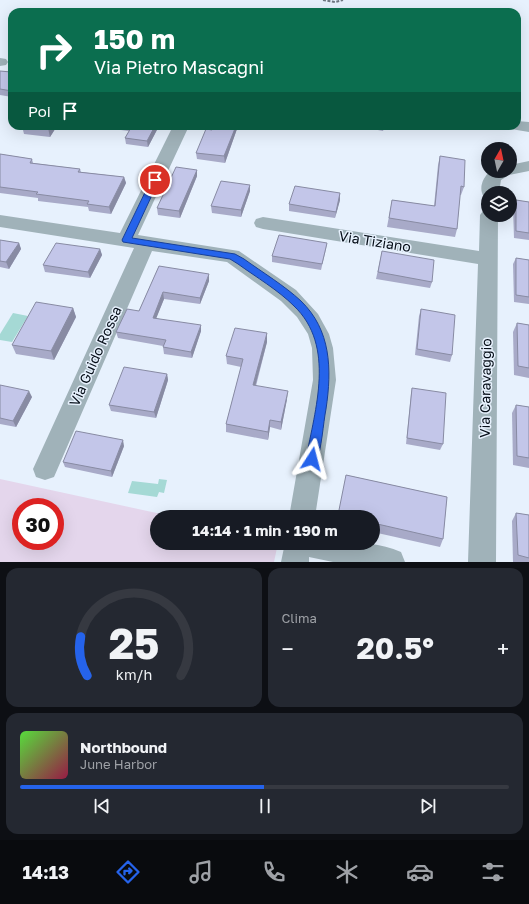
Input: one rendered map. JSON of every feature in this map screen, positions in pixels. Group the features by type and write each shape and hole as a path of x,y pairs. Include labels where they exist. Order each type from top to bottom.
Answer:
{"street":[{"name":"Via Guido Rossa","path":"45,469 179,130"},
{"path":"517,169 529,166"},
{"path":"0,221 232,256 241,261 297,303 311,319 319,334 324,356 324,387 303,510"},
{"name":"Via Caravaggio","path":"482,562 489,222"},
{"name":"Via Tiziano","path":"263,223 487,259"},
{"path":"295,562 297,550"},
{"path":"339,550 391,562"}],"path":[{"path":"322,0 336,2 343,0"}],"shaded area":[{"path":"13,313 28,316 12,342 0,340 0,334"},
{"path":"0,479 150,512 150,550 277,550 274,562 0,562"},
{"path":"159,479 167,480 164,493 159,492 157,497 128,493 132,481 158,484"}],"building":[{"path":"0,71 8,72 8,90 0,89"},
{"path":"130,130 153,130 147,141 125,138"},
{"path":"206,130 234,130 224,156 196,153"},
{"path":"0,154 32,159 30,163 80,169 78,172 124,177 109,207 87,204 89,201 36,194 38,192 0,187"},
{"path":"440,156 465,160 464,187 461,186 457,229 389,218 392,200 435,206"},
{"path":"176,167 197,170 179,211 157,208"},
{"path":"221,181 250,185 241,210 211,206"},
{"path":"295,186 340,193 336,212 289,204"},
{"path":"517,200 529,202 529,233 516,231"},
{"path":"279,235 327,243 322,264 272,256"},
{"path":"0,240 19,243 6,262 0,261"},
{"path":"56,243 100,249 88,272 43,265"},
{"path":"382,251 434,260 432,282 378,272"},
{"path":"516,258 529,260 529,297 516,295"},
{"path":"159,266 209,274 200,298 163,292 153,318 201,325 191,352 163,347 166,340 116,332 127,309 139,311"},
{"path":"36,302 73,308 51,351 12,345"},
{"path":"421,309 455,315 452,355 417,349"},
{"path":"517,323 529,325 529,368 518,366"},
{"path":"235,328 267,333 253,385 288,391 281,422 270,420 268,432 226,424 243,359 226,356"},
{"path":"124,367 167,374 154,412 109,405"},
{"path":"0,385 29,391 13,421 0,418"},
{"path":"412,388 446,393 443,444 407,438"},
{"path":"516,405 529,407 529,458 517,456"},
{"path":"76,431 123,440 111,471 63,462"},
{"path":"346,475 447,497 443,539 380,525 380,510 339,510"},
{"path":"516,513 529,515 529,558 518,555"}],"route":[{"path":"155,180 126,240 232,256 241,261 297,303 311,319 319,334 324,356 324,387 312,459"}]}
